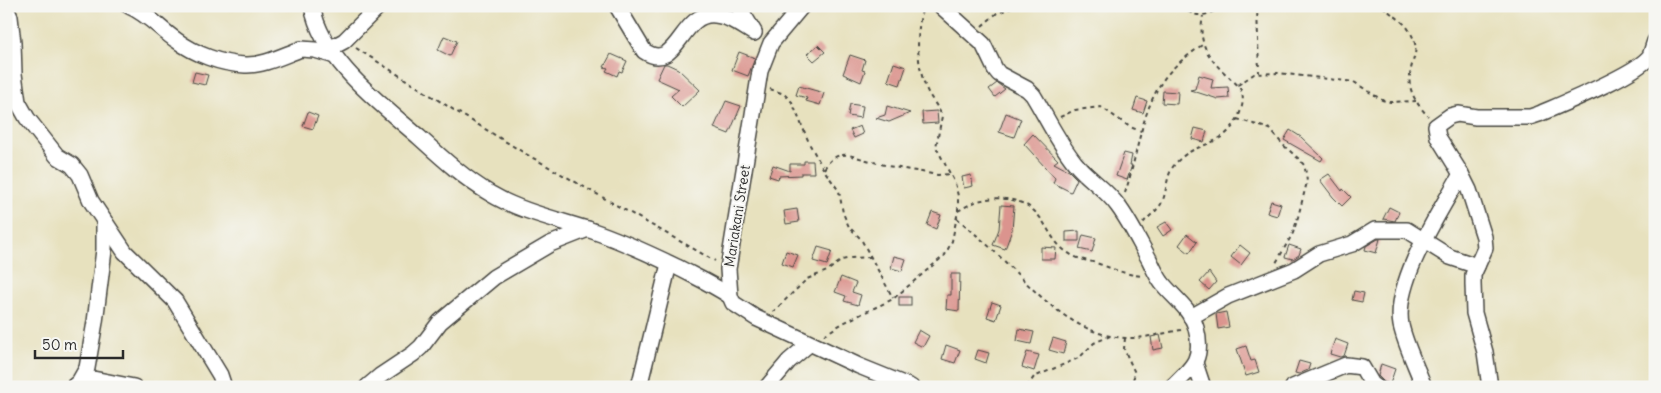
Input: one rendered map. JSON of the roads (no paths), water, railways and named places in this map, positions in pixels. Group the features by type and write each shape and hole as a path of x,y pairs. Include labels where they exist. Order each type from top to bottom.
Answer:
{"street":[{"path":"129,6 145,14 175,40 193,52 218,60 246,65 260,63 301,49 308,48 332,52"},
{"path":"312,6 314,20 332,52 371,96 449,164 491,194 559,221 588,229 643,250 708,282 730,296 733,303 761,321 809,344 912,387"},
{"path":"332,52 379,6"},
{"path":"617,6 644,51 651,56 659,57 666,55 693,22 703,16 713,14 724,17 754,33"},
{"path":"738,6 766,53"},
{"name":"Mariakani Street","path":"730,296 728,269 757,87 766,53 777,35 802,6"},
{"path":"942,6 975,35 986,48 995,70 999,74 1028,89 1039,104 1063,148 1085,174 1099,184 1119,207 1157,276 1194,322 1198,354 1195,363 1172,387"},
{"path":"6,8 10,17 18,102 27,118 57,156 72,165 80,175 91,201 125,252 175,301 220,375 224,387"},
{"path":"1489,380 1485,352 1474,313 1473,275 1485,248 1484,237 1469,190 1438,137 1437,124 1450,116 1458,114 1530,117 1539,114 1619,77 1642,63 1649,56 1655,41"},
{"path":"1424,387 1402,327 1401,298 1425,241 1461,174"},
{"path":"104,222 104,250 96,322 87,368 78,382 134,387"},
{"path":"367,387 421,347 440,322 494,277 550,244 588,229"},
{"path":"1194,322 1222,299 1294,270 1319,254 1352,244 1375,230 1406,230 1450,257 1477,266"},
{"path":"639,387 670,264"},
{"path":"767,387 789,361 809,344"},
{"path":"1195,363 1203,387"},
{"path":"1293,387 1346,365 1362,367 1372,384 1376,387"}]}
